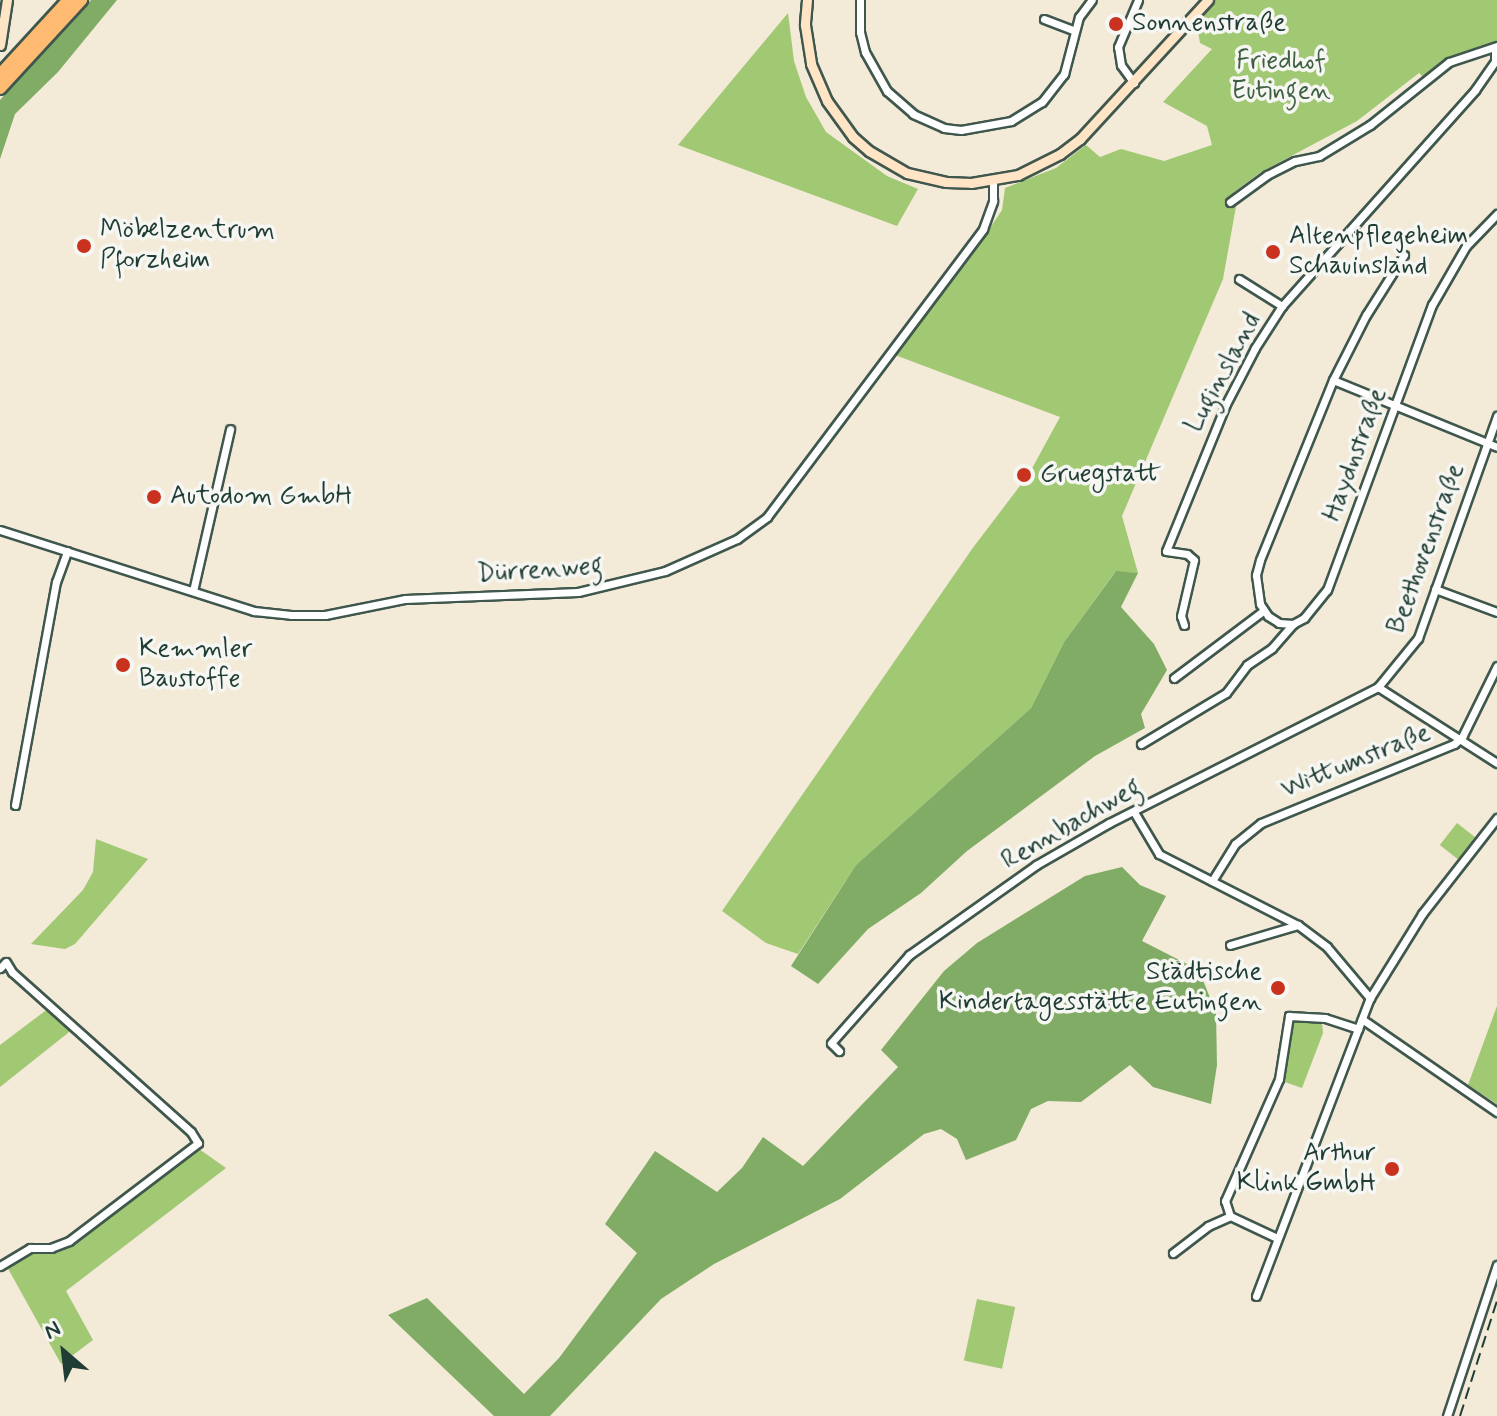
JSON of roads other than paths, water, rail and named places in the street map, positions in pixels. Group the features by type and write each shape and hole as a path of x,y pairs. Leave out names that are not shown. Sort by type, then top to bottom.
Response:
{"highway":[{"path":"0,75 69,0"},
{"path":"0,88 81,0"}],"street":[{"path":"0,45 7,0"},
{"path":"807,0 805,25 811,64 827,101 853,137 869,151 907,173 946,182 993,181 1018,175 1060,154 1107,113 1208,0"},
{"path":"860,0 860,32 878,80 913,114 944,128 994,126 1027,113 1048,95 1064,74 1079,17 1092,0"},
{"path":"1134,83 1121,65 1118,47 1138,0"},
{"path":"1044,19 1075,31"},
{"path":"1230,202 1267,175 1295,161 1319,156 1370,125 1449,62 1496,46"},
{"name":"Luginsland","path":"1184,625 1181,616 1194,560 1187,554 1166,551 1226,404 1282,306 1475,90 1495,61 1496,46"},
{"name":"Dürrenweg","path":"0,530 254,611 291,615 344,613 405,599 578,592 665,571 737,539 767,517 983,229 993,201 993,181"},
{"name":"Haydnstraße","path":"1141,744 1226,693 1247,665 1272,648 1293,624 1304,618 1327,590 1432,305 1466,246 1497,214"},
{"path":"1293,624 1279,623 1263,611 1256,575 1262,554 1333,380 1366,315 1404,255"},
{"path":"1239,279 1282,306"},
{"path":"1333,380 1497,447"},
{"name":"Beethovenstraße","path":"1378,687 1418,638 1497,416"},
{"path":"193,591 230,429"},
{"path":"15,805 56,582 67,551"},
{"path":"1435,589 1497,612"},
{"path":"1174,678 1263,611"},
{"name":"Wittumstraße","path":"1212,881 1235,844 1261,823 1454,744 1462,737 1497,666"},
{"path":"1378,687 1462,737 1497,763"},
{"name":"Rennbachweg","path":"839,1051 831,1043 909,955 1036,865 1378,687"},
{"path":"1134,812 1159,854 1298,925 1327,947 1370,998"},
{"path":"1256,1296 1370,998 1422,914 1497,818"},
{"path":"1230,945 1298,925"},
{"path":"0,1266 30,1248 51,1248 69,1241 198,1143 191,1132 3,965"},
{"path":"1277,1238 1230,1216 1225,1201 1279,1079 1289,1016 1325,1018 1358,1029"},
{"path":"1362,1019 1497,1112"},
{"path":"1173,1253 1208,1226 1230,1216"},
{"path":"1447,1416 1497,1265"}],"railway":[{"path":"1460,1416 1497,1301"}],"place":[{"name":"Sonnenstraße","path":"1116,24"},
{"name":"Möbelzentrum Pforzheim","path":"84,246"},
{"name":"Altenpflegeheim Schauinsland","path":"1273,252"},
{"name":"Gruegstatt","path":"1024,475"},
{"name":"Autodom GmbH","path":"154,497"},
{"name":"Kemmler Baustoffe","path":"123,665"},
{"name":"Städtische Kindertagesstätte Eutingen","path":"1278,988"},
{"name":"Arthur Klink GmbH","path":"1392,1169"}],"park label":[{"name":"Friedhof Eutingen","path":"1281,77"}]}
